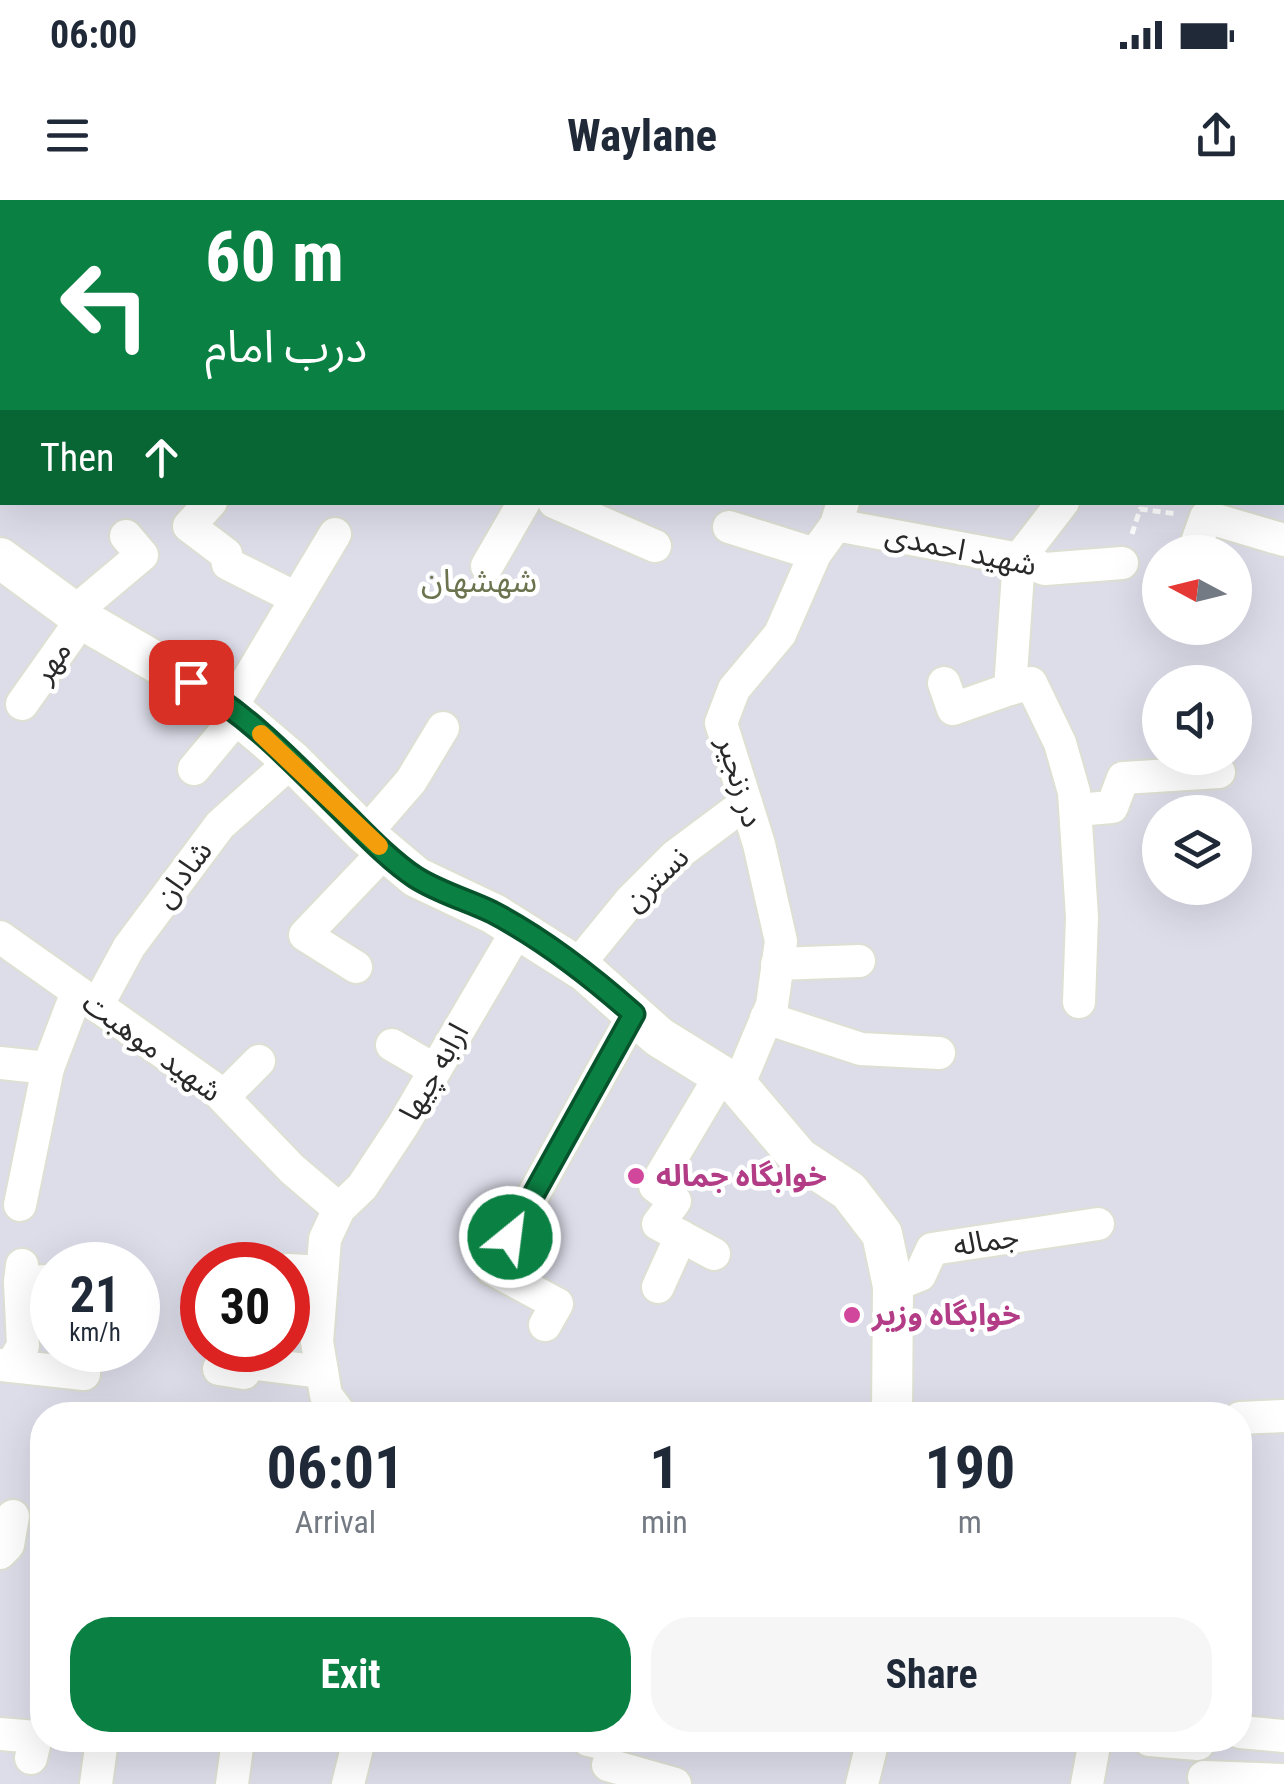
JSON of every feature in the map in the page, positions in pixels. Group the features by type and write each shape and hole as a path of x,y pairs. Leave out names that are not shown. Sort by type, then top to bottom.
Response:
{"street":[{"path":"208,505 189,526 226,554 228,564 294,619"},
{"path":"487,566 522,505"},
{"path":"561,505 655,546"},
{"path":"1010,689 1019,560 1062,505"},
{"name":"شهید احمدی","path":"839,514 1045,569 1122,562"},
{"name":"در زنجیر","path":"681,1236 658,1224 675,1201 655,1186 729,1080 766,1018 772,1004 780,941 759,844 721,722 734,689 780,634 815,554 839,514"},
{"path":"730,527 815,554"},
{"path":"1201,531 1284,540"},
{"path":"194,769 294,619 335,534"},
{"name":"مهر","path":"22,704 78,616 142,555 126,536"},
{"path":"0,558 78,616 218,698 416,877 494,914 577,966 659,1037 729,1080 800,1158 850,1191 882,1234 893,1286 892,1402"},
{"path":"944,683 953,709 1031,683 1060,743 1076,810 1082,917 1079,1002"},
{"path":"356,967 305,935 375,842 443,728"},
{"name":"شادان","path":"20,1205 48,1068 87,999 220,825 292,761"},
{"path":"1076,810 1112,806 1123,778 1170,775"},
{"name":"نسترن","path":"577,966 631,900 675,856 746,802"},
{"name":"ارابه چیها","path":"339,1209 362,1187 404,1125 518,928"},
{"name":"شهید موهبت","path":"0,937 214,1088 292,1168 339,1209"},
{"path":"777,964 859,961"},
{"path":"545,1325 557,1304 492,1268 634,1014"},
{"path":"766,1018 861,1049 939,1053"},
{"path":"392,1044 435,1070"},
{"path":"223,1097 259,1061"},
{"path":"0,1063 48,1068"},
{"path":"332,1402 326,1394 316,1342 324,1239 339,1209"},
{"name":"جماله","path":"893,1286 920,1275 932,1249 1098,1224"},
{"path":"658,1286 681,1236 714,1254"},
{"path":"310,1271 322,1272"},
{"path":"6,1366 23,1346 30,1292"},
{"path":"6,1366 84,1374"},
{"path":"310,1371 322,1372"},
{"path":"1252,1417 1284,1416"},
{"path":"0,1553 8,1545 13,1516"},
{"path":"1252,1733 1284,1736"},
{"path":"0,1734 30,1736"},
{"path":"31,1758 32,1752"},
{"path":"96,1784 100,1752"},
{"path":"232,1784 236,1752"},
{"path":"348,1784 356,1752"},
{"path":"862,1784 871,1752"},
{"path":"1086,1784 1092,1752"},
{"path":"603,1755 676,1784"},
{"path":"1204,1777 1284,1780"}],"path":[{"path":"1122,562 1140,509 1201,531"}],"slow traffic":[{"path":"261,734 379,846"}],"place":[{"name":"خوابگاه جماله","path":"636,1176"},
{"name":"خوابگاه وزیر","path":"852,1315"}],"district":[{"name":"شهشهان","path":"479,581"}],"route":[{"path":"191,682 218,698 260,733 416,877 494,914 586,972 634,1014 510,1237"}]}
